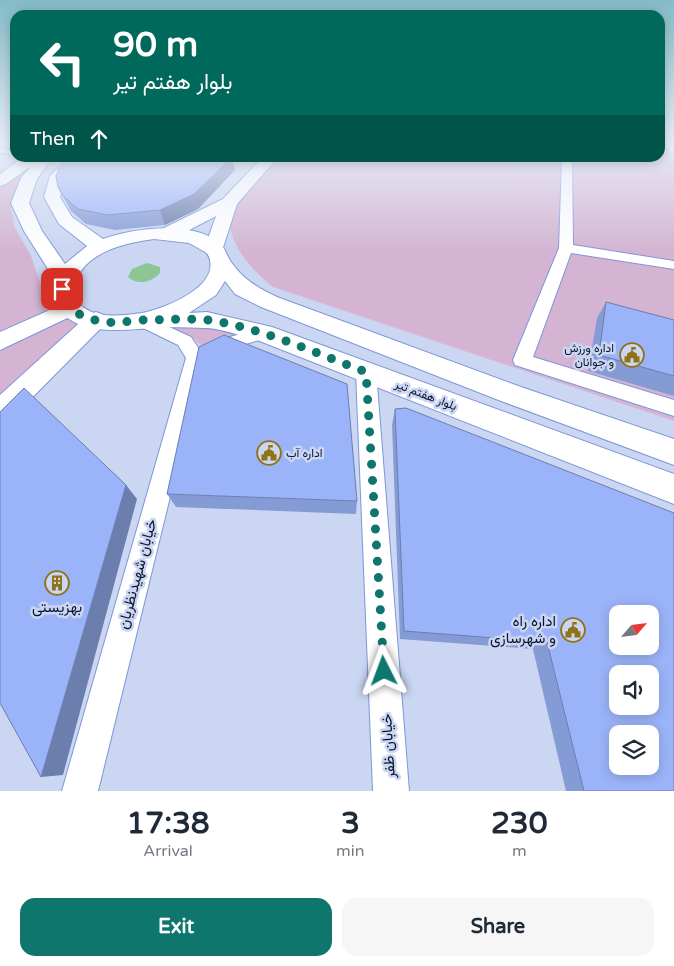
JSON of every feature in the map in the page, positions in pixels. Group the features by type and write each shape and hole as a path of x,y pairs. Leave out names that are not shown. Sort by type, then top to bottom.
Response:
{"main road":[{"path":"30,179 20,203 33,231 64,278"},
{"path":"57,179 52,197 65,220 101,247"},
{"path":"169,233 229,203 251,179"},
{"path":"229,203 217,256 218,276 209,290 192,303 169,314 124,322 96,320 78,314 63,299 64,278 72,267 101,247 134,236 169,233 188,236 203,241 217,256 243,289 269,302 511,394 674,452"},
{"path":"257,331 237,319 233,312 235,308 242,304 269,302"},
{"path":"0,342 70,308"},
{"path":"0,412 96,320"},
{"name":"بلوار هفتم تیر","path":"143,320 207,320 257,331 674,489"}],"street":[{"path":"567,179 566,248 522,360 674,408"},
{"path":"566,248 674,265"},
{"path":"143,320 185,342 195,358 257,331"},
{"name":"خیابان شهیدنظریان","path":"80,791 195,358"},
{"name":"خیابان ظفر","path":"366,372 391,791"}],"shaded area":[{"path":"11,179 23,179 11,207 14,226 31,256 43,292 46,312 0,334 0,187"},
{"path":"257,179 674,179 674,421 273,287 256,271 239,250 233,239 230,227 231,215 236,203"},
{"path":"147,263 160,267 160,273 153,279 140,282 128,277 132,269"},
{"path":"62,310 81,324 0,398 0,343"},
{"path":"203,325 245,332 203,347 194,339 164,326"}],"building":[{"path":"57,179 210,179 194,194 160,210 108,215 78,209 63,196"},
{"path":"606,302 674,320 674,376 599,355"},
{"name":"اداره آب","path":"224,335 347,384 357,501 167,494 199,347"},
{"name":"بهزیستی","path":"24,388 126,485 41,777 0,703 0,412"},
{"path":"406,408 674,513 674,791 584,791 547,642 404,631 395,409"}],"place":[{"name":"اداره ورزش و جوانان","path":"632,355"},
{"name":"اداره آب","path":"269,453"},
{"name":"بهزیستی","path":"57,583"},
{"name":"اداره راه و شهرسازی","path":"573,630"}],"route":[{"path":"62,289 63,299 70,308 78,314 96,320 124,322 143,320 207,320 263,333 366,372 384,671"}]}
